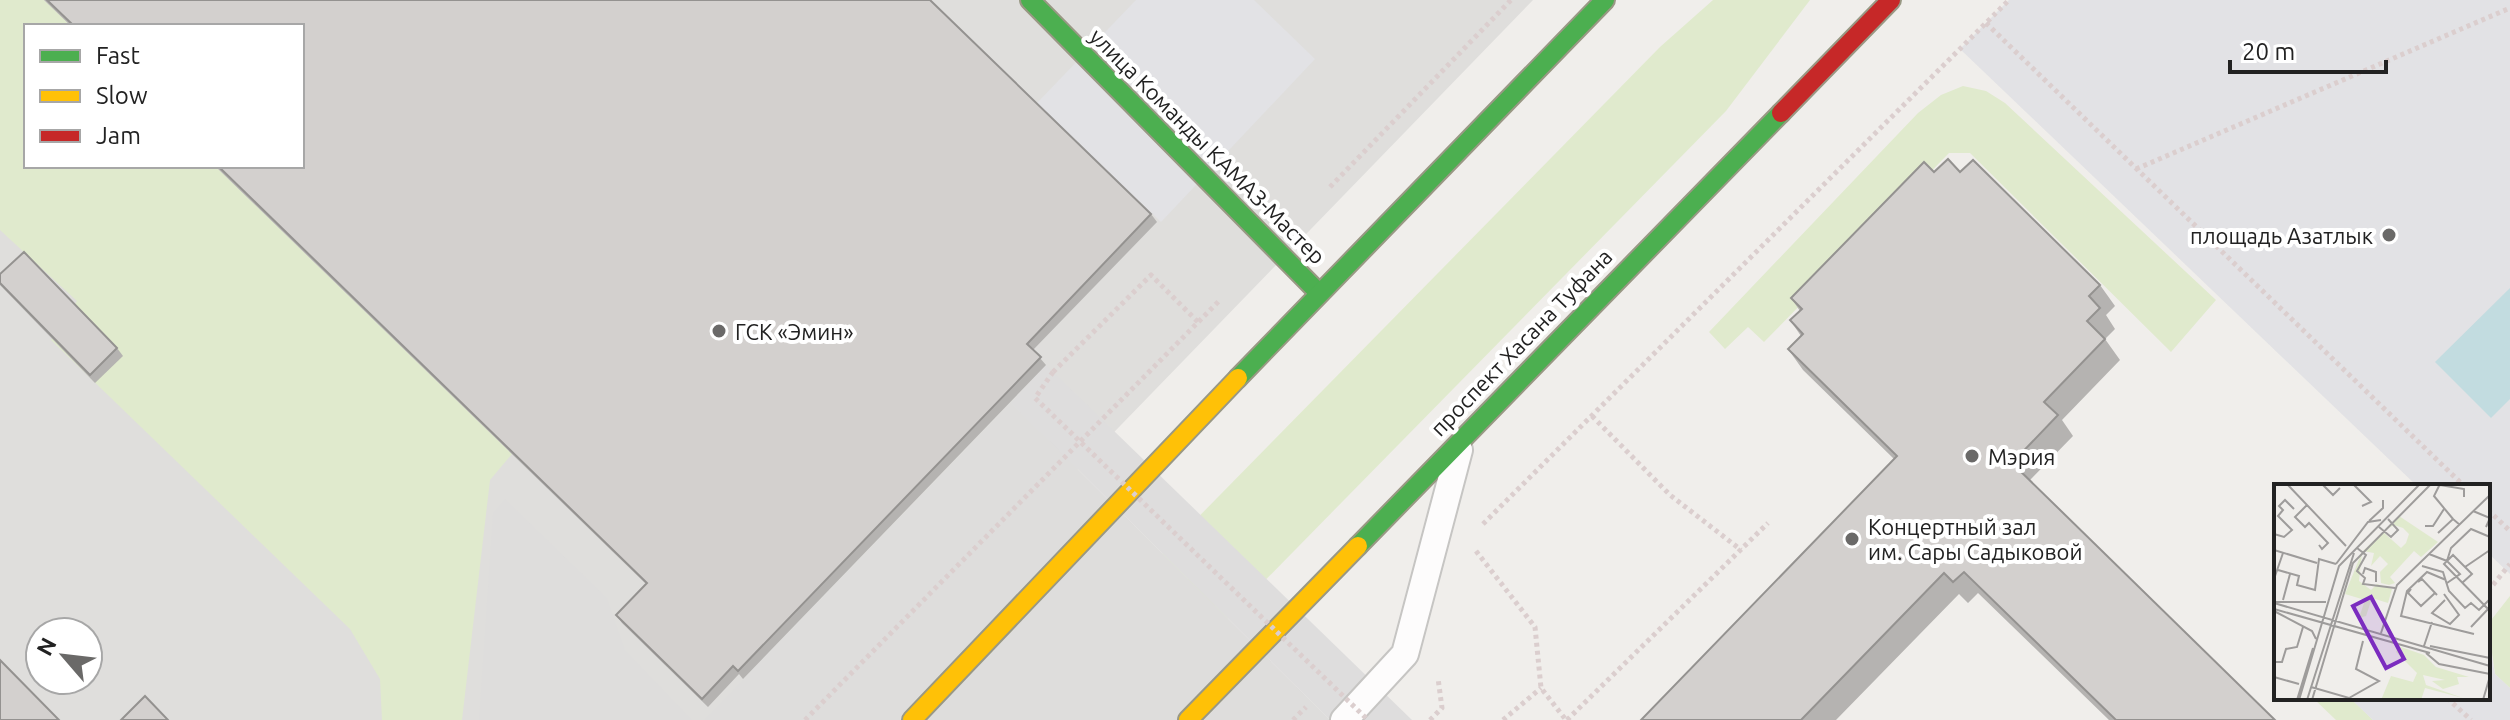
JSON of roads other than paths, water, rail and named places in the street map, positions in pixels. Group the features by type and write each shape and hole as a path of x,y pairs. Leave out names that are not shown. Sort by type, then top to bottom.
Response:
{"main road":[{"name":"улица Команды КАМАЗ-Мастер","path":"1030,0 1319,293"},
{"path":"912,720 1319,293 1605,0"},
{"name":"проспект Хасана Туфана","path":"1188,720 1891,0"}],"lane":[{"path":"1344,720 1405,654 1462,437"}],"water":[{"path":"2510,288 2510,399 2491,418 2435,362"}],"place":[{"name":"площадь Азатлык","path":"2389,235"},
{"name":"ГСК «Эмин»","path":"719,331"},
{"name":"Мэрия","path":"1972,456"},
{"name":"Концертный зал им. Сары Садыковой","path":"1852,539"}]}
